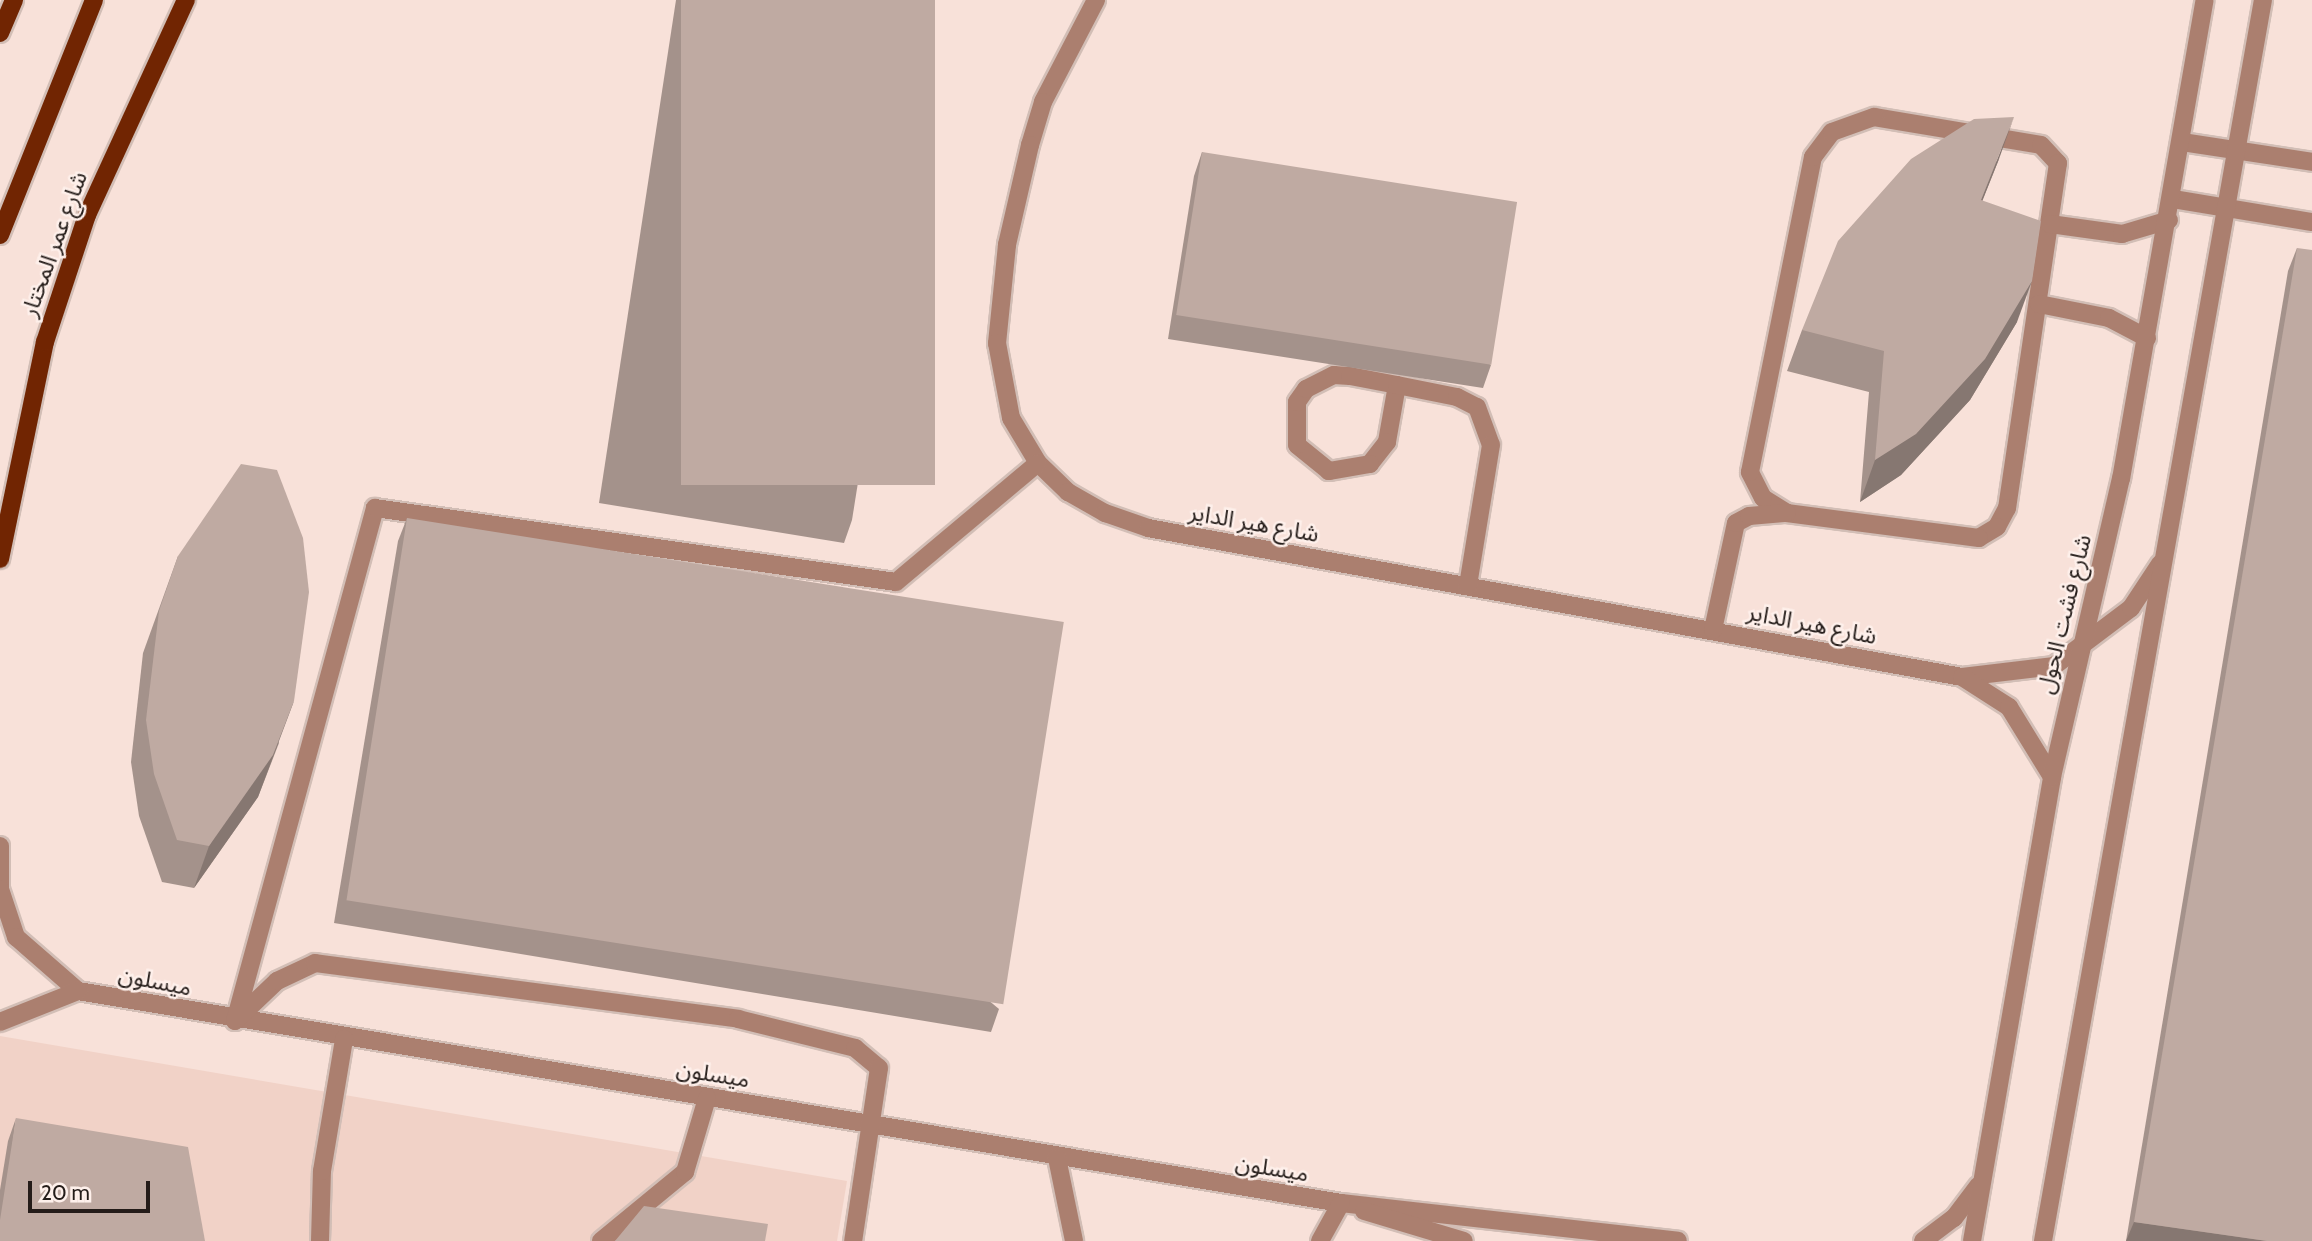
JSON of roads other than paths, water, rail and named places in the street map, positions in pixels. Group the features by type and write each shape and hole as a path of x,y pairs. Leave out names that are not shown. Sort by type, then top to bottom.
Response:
{"main road":[{"path":"0,33 14,0"},
{"path":"0,235 94,0"},
{"name":"شارع عمر المختار","path":"0,559 49,329 92,202 186,0"}],"street":[{"name":"شارع هير الداير","path":"1096,0 1043,103 1001,293 998,374 1011,418 1038,463 1068,492 1148,528 1962,677 2032,673 2077,650 2131,608 2160,564"},
{"name":"شارع فشت الحول","path":"1972,1241 2052,777 2077,650 2105,554 2169,220 2205,0"},
{"path":"2043,1241 2160,564 2230,208 2263,0"},
{"path":"1713,630 1736,523 1749,516 1787,513 1968,538 1997,527 2007,508 2058,163 2041,145 1874,117 1845,124 1820,143 1808,172 1749,459 1755,486 1787,513"},
{"path":"2182,142 2312,162"},
{"path":"2172,199 2312,222"},
{"path":"2050,224 2122,234 2169,220"},
{"path":"2039,304 2109,318 2147,338"},
{"path":"1397,385 1387,442 1370,464 1329,471 1297,445 1297,401 1319,380 1350,376 1397,385 1468,401 1491,429 1468,586"},
{"path":"235,1021 375,508 896,582 1038,463"},
{"name":"شارع هير الداير","path":"1962,677 2009,707 2052,777"},
{"path":"0,846 0,889 16,937 78,991 0,1022"},
{"path":"235,1021 277,981 315,963 738,1019 855,1048 879,1068 853,1241"},
{"name":"ميسلون","path":"78,991 235,1021 1341,1203 1678,1241"},
{"path":"320,1241 322,1171 344,1039"},
{"path":"601,1241 685,1172 707,1098"},
{"path":"1057,1158 1074,1241"},
{"path":"1923,1241 1954,1218 1981,1182"},
{"path":"1320,1241 1341,1203"},
{"name":"ميسلون","path":"1341,1203 1420,1236 1464,1241"},
{"path":"2048,1209 2057,1241"}]}
